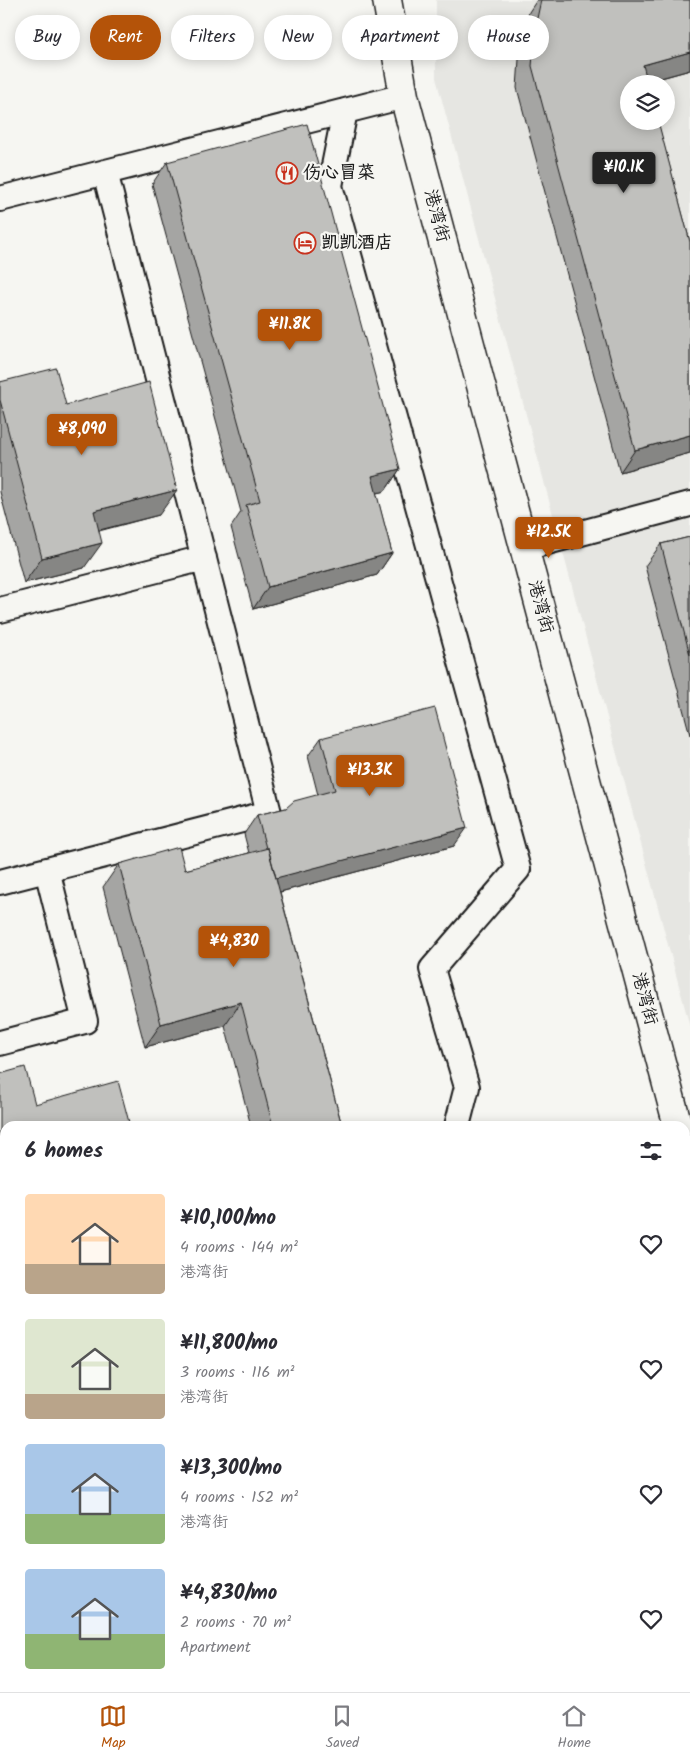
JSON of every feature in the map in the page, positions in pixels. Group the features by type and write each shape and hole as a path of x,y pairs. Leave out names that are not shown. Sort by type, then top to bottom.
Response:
{"street":[{"name":"港湾街","path":"387,0 404,96 677,1121"}],"lane":[{"path":"0,199 404,96"},
{"path":"345,111 330,186 518,869 432,969 467,1087 459,1121"},
{"path":"0,882 269,813 105,172"},
{"path":"525,548 690,504"},
{"path":"0,610 204,558"},
{"path":"0,1043 85,1021 47,870"}],"shaded area":[{"path":"436,0 690,0 690,1027 436,78 436,60 458,60 458,15 436,15"}],"building":[{"path":"541,0 690,0 690,52 643,65 646,75 620,75 620,130 660,130 690,242 690,435 635,450 532,66 533,60 549,60 549,15 538,15"},
{"path":"307,124 400,469 372,476 392,553 268,587 246,505 260,501 167,162"},
{"path":"56,368 66,405 149,382 177,490 94,511 102,543 42,558 0,400 0,382"},
{"path":"690,537 690,655 661,544"},
{"path":"435,708 467,828 276,878 257,815 286,808 294,801 335,790 321,738"},
{"path":"179,847 185,870 268,848 341,1121 272,1121 241,1002 161,1024 119,864"},
{"path":"25,1067 35,1104 118,1081 129,1121 0,1121 0,1074"}],"place":[{"name":"伤心冒菜","path":"287,173"},
{"name":"凯凯酒店","path":"305,243"}]}
